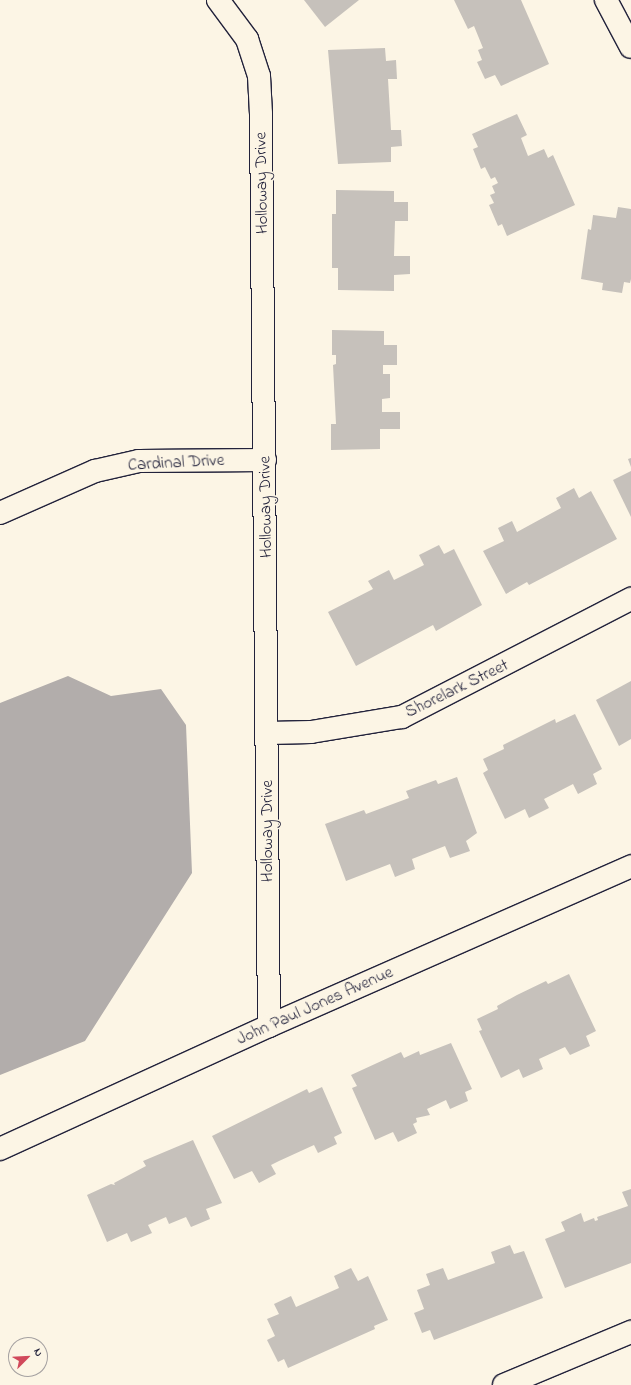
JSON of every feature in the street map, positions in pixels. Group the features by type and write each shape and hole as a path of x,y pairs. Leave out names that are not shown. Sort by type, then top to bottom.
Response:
{"street":[{"name":"Holloway Drive","path":"218,0 247,39 259,76 261,114 268,733 269,1026"},
{"path":"606,0 631,47"},
{"name":"Cardinal Drive","path":"0,513 95,471 139,461 265,460"},
{"name":"Shorelark Street","path":"268,733 311,732 402,717 631,599"},
{"name":"John Paul Jones Avenue","path":"0,1149 269,1026 631,866"},
{"path":"504,1385 631,1332"}],"shaded area":[{"path":"68,676 111,696 161,689 186,725 192,873 85,1041 0,1075 0,703"}],"building":[{"path":"304,0 359,0 325,27"},
{"path":"454,0 521,0 549,64 501,86 495,75 485,79 477,62 482,60 478,50 483,48 474,26 468,29"},
{"path":"385,48 386,61 396,60 397,79 388,79 391,130 401,130 402,146 391,147 391,162 338,164 328,50"},
{"path":"517,114 527,135 521,138 528,156 544,149 548,158 553,155 575,205 507,236 502,224 498,226 489,205 494,203 490,195 495,193 492,186 498,183 495,177 491,179 485,167 481,169 473,149 478,147 472,134"},
{"path":"336,190 394,191 394,202 408,202 408,221 395,221 394,256 410,256 410,274 394,275 394,291 338,290 338,268 332,268 332,214 336,214"},
{"path":"618,207 631,209 631,279 630,283 624,282 622,293 602,290 603,283 581,279 588,229 591,230 593,215 616,218"},
{"path":"332,330 384,331 384,345 397,345 397,365 383,365 383,374 390,374 390,398 382,399 382,412 400,412 400,429 380,429 380,449 331,450 331,424 336,424 333,365 336,364 336,355 332,355"},
{"path":"631,458 631,467 628,459"},
{"path":"631,471 631,517 613,480"},
{"path":"574,488 579,498 591,491 617,539 529,585 527,582 506,594 483,551 504,541 498,528 512,521 517,532 561,508 556,498"},
{"path":"439,545 444,554 454,549 482,605 436,631 433,625 356,666 328,612 373,589 368,581 389,570 394,580 424,565 419,555"},
{"path":"631,681 631,739 619,746 596,700"},
{"path":"575,714 602,769 593,774 597,784 578,794 573,784 544,799 549,808 529,818 525,809 505,819 483,773 488,770 483,759 504,749 503,745 555,719 556,723"},
{"path":"457,777 477,833 466,841 470,851 450,858 445,846 412,859 415,869 395,877 390,864 346,881 325,824 364,810 366,814 409,798 406,791 436,780 438,784"},
{"path":"569,974 596,1031 586,1036 590,1046 570,1055 565,1047 539,1059 543,1069 523,1078 519,1069 501,1078 479,1031 482,1030 477,1019 498,1009 497,1006 517,995 546,981 548,984"},
{"path":"451,1043 472,1089 465,1092 468,1101 450,1109 446,1100 427,1109 430,1115 416,1118 417,1122 413,1124 417,1133 398,1142 393,1132 375,1140 352,1088 357,1086 351,1075 401,1052 404,1058 419,1051 420,1055"},
{"path":"322,1087 342,1133 334,1137 337,1144 318,1153 314,1145 271,1165 276,1174 259,1183 252,1171 234,1179 212,1136 307,1089 309,1093"},
{"path":"193,1140 222,1203 206,1209 210,1219 191,1227 186,1217 169,1224 166,1217 148,1225 152,1233 131,1242 127,1233 107,1242 87,1195 111,1184 115,1185 114,1183 146,1166 143,1161"},
{"path":"631,1189 631,1263 565,1288 545,1239 565,1231 561,1222 581,1213 584,1222 594,1218 595,1221 598,1220 597,1217 628,1206 622,1192"},
{"path":"510,1245 514,1254 524,1251 543,1298 434,1340 430,1330 422,1333 414,1313 424,1309 417,1290 430,1285 426,1274 443,1268 448,1280 495,1263 491,1252"},
{"path":"351,1268 358,1281 368,1276 388,1320 374,1326 375,1329 288,1368 284,1359 278,1362 267,1340 275,1336 267,1319 279,1314 274,1304 291,1296 296,1307 339,1288 334,1276"}]}
